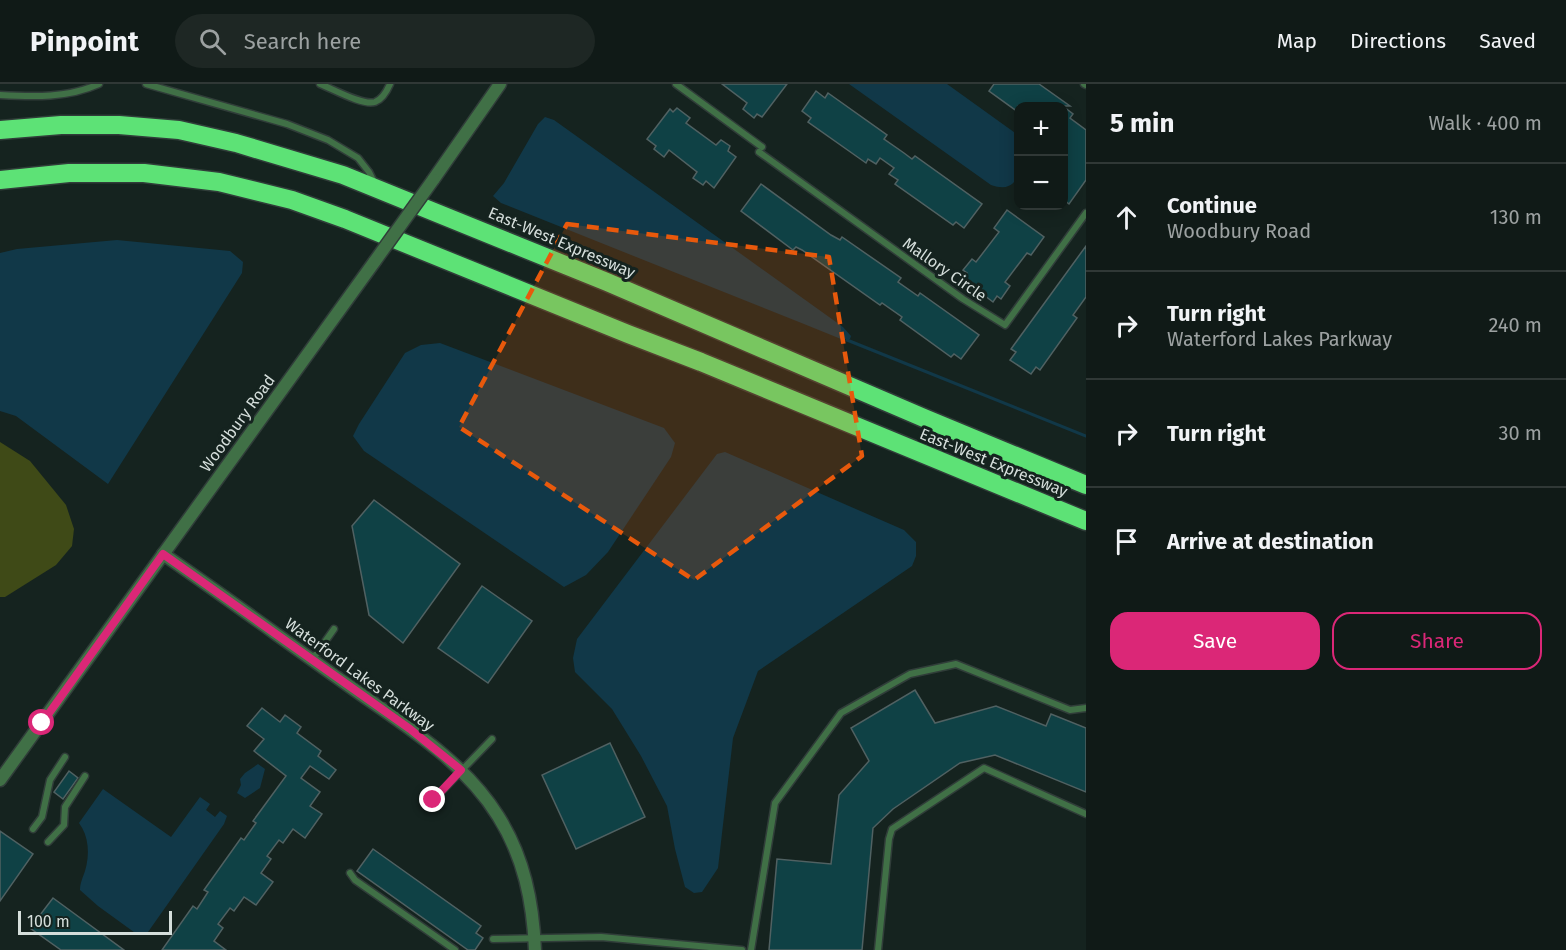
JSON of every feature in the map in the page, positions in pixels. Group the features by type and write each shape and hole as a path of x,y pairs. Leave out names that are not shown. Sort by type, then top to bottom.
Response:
{"highway":[{"name":"East-West Expressway","path":"0,130 61,125 108,125 179,130 292,158 377,188 607,282 1086,485"},
{"name":"East-West Expressway","path":"0,180 69,173 144,173 219,182 292,200 354,222 701,362 1086,521"}],"street":[{"name":"Woodbury Road","path":"0,780 500,84"},
{"name":"Waterford Lakes Parkway","path":"163,554 410,729 461,770 492,806 516,849 527,884 535,944"}],"lane":[{"path":"0,95 54,96 78,92 99,84"},
{"path":"146,84 287,124 328,140 358,158 369,172 377,188"},
{"path":"320,84 371,102 382,97 390,84"},
{"name":"Mallory Circle","path":"675,84 955,293 1005,325 1086,213"},
{"path":"312,660 334,629"},
{"path":"751,950 775,803 841,713 910,674 956,664 1070,710 1086,708"},
{"path":"433,800 492,739"},
{"path":"33,829 42,817 50,780 65,757"},
{"path":"878,950 889,839 892,829 984,768 1086,814"},
{"path":"48,842 64,825 65,807 86,776"},
{"path":"350,873 355,880 454,950"},
{"path":"493,939 535,944 601,937 742,950"}],"highlighted area":[{"path":"567,224 829,257 862,456 694,580 459,427"}],"green space":[{"path":"0,442 30,461 66,505 74,529 72,546 56,565 5,597 0,597"}],"water":[{"path":"849,84 947,84 1014,132 1014,181 1002,187 991,185"},
{"path":"545,117 554,120 843,327 851,336 850,339 841,339 501,203 493,196 504,183 538,124"},
{"path":"117,240 230,251 243,262 242,273 108,484 16,416 0,411 0,253 17,249"},
{"path":"440,343 664,428 675,443 671,457 608,552 586,575 564,587 364,451 353,436 405,353 421,345"},
{"path":"725,452 904,530 916,542 916,556 912,566 758,671 733,738 718,868 702,892 694,893 685,887 667,806 641,756 612,709 575,672 573,658 577,639 717,454"},
{"path":"258,764 265,769 260,788 245,798 237,793 241,785 240,779"},
{"path":"103,789 171,837 200,797 210,804 206,810 215,817 220,811 227,816 224,824 144,935 138,935 80,890 88,852 87,840 79,823"}],"building":[{"path":"722,84 787,84 762,117 757,114 754,118 743,109 747,103"},
{"path":"994,84 1039,84 1064,102 1014,102 1014,109 989,91"},
{"path":"816,91 825,98 828,93 887,135 884,139 912,159 915,156 982,204 964,228 956,222 953,225 895,184 898,180 889,174 894,168 880,158 876,164 868,159 866,163 808,122 811,118 802,111"},
{"path":"677,108 690,118 686,123 716,145 721,140 730,146 728,151 736,157 714,188 706,181 703,185 693,178 697,172 669,150 664,157 647,139 670,109 673,112"},
{"path":"1068,110 1073,114 1070,118 1086,130 1086,180 1069,204"},
{"path":"761,184 831,235 840,240 842,237 901,278 898,282 918,296 920,293 979,335 961,359 954,354 951,357 900,320 902,317 882,303 880,305 802,250 796,247 793,250 741,211"},
{"path":"1007,210 1044,237 1031,255 1027,253 1005,282 1010,286 1001,299 997,296 993,302 963,279 967,273 963,270 972,259 976,262 999,232 994,228"},
{"path":"1086,246 1086,297 1073,315 1077,318 1040,370 1036,367 1031,374 1010,360 1016,352 1011,349"},
{"path":"374,500 460,564 403,643 369,615 352,526"},
{"path":"482,586 532,621 488,683 438,648"},
{"path":"915,690 935,723 996,706 1046,726 1051,714 1086,728 1086,792 995,755 960,763 893,809 873,828 862,950 769,950 777,859 831,864 839,795 869,761 851,728"},
{"path":"262,708 280,722 285,715 301,727 297,733 321,751 318,756 336,770 329,779 310,766 301,778 320,792 310,806 322,814 305,838 293,829 283,843 279,840 267,856 271,859 261,873 273,882 256,905 244,897 234,911 230,908 218,924 223,928 214,941 226,950 162,950 193,906 197,909 208,892 204,890 241,838 244,840 256,823 253,821 286,776 254,751 264,739 247,726"},
{"path":"610,743 645,817 576,849 542,775"},
{"path":"69,771 78,778 63,799 54,792"},
{"path":"0,831 33,854 0,901"},
{"path":"373,849 481,926 476,933 483,938 475,950 468,950 357,871"},
{"path":"53,898 124,950 61,950 30,928"}],"waterway":[{"path":"847,340 1086,436"}],"route":[{"path":"42,723 163,554 410,729 461,770 433,800"}]}
